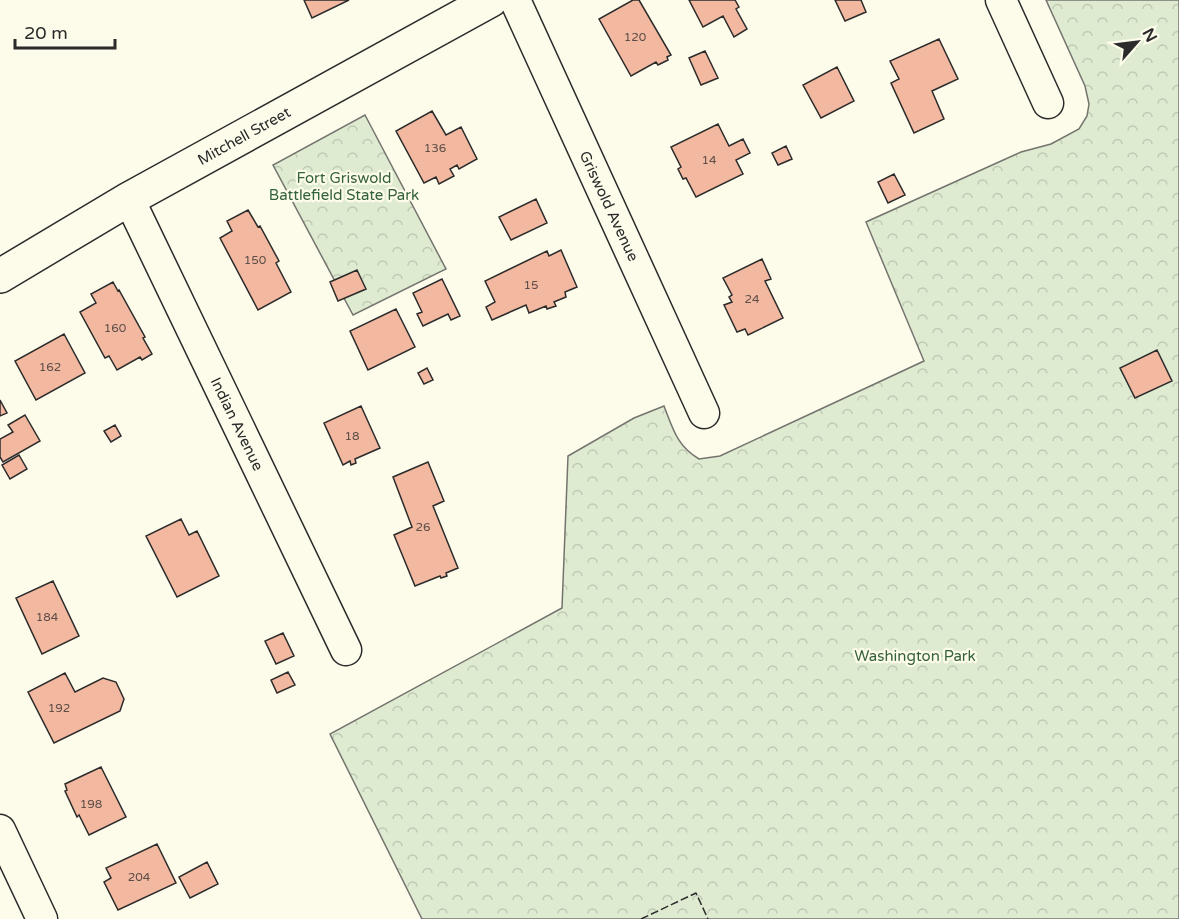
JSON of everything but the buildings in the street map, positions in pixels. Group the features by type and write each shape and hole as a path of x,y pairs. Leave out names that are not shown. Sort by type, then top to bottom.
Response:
{"main road":[{"name":"Mitchell Street","path":"0,276 129,199 491,0"}],"street":[{"name":"Griswold Avenue","path":"515,0 704,413"},
{"path":"1002,0 1048,103"},
{"name":"Indian Avenue","path":"129,199 346,650"},
{"path":"0,830 42,919"}],"green space":[{"name":"Washington Park","path":"1046,0 1179,0 1179,919 422,919 330,734 562,608 568,456 634,418 664,406 681,443 692,454 699,459 720,456 924,361 866,222 1021,152 1051,144 1079,129 1087,116 1089,104 1085,86"},
{"name":"Fort Griswold Battlefield State Park","path":"365,115 446,269 353,315 273,165"}],"fence":[{"path":"641,919 696,893 708,919"}]}
